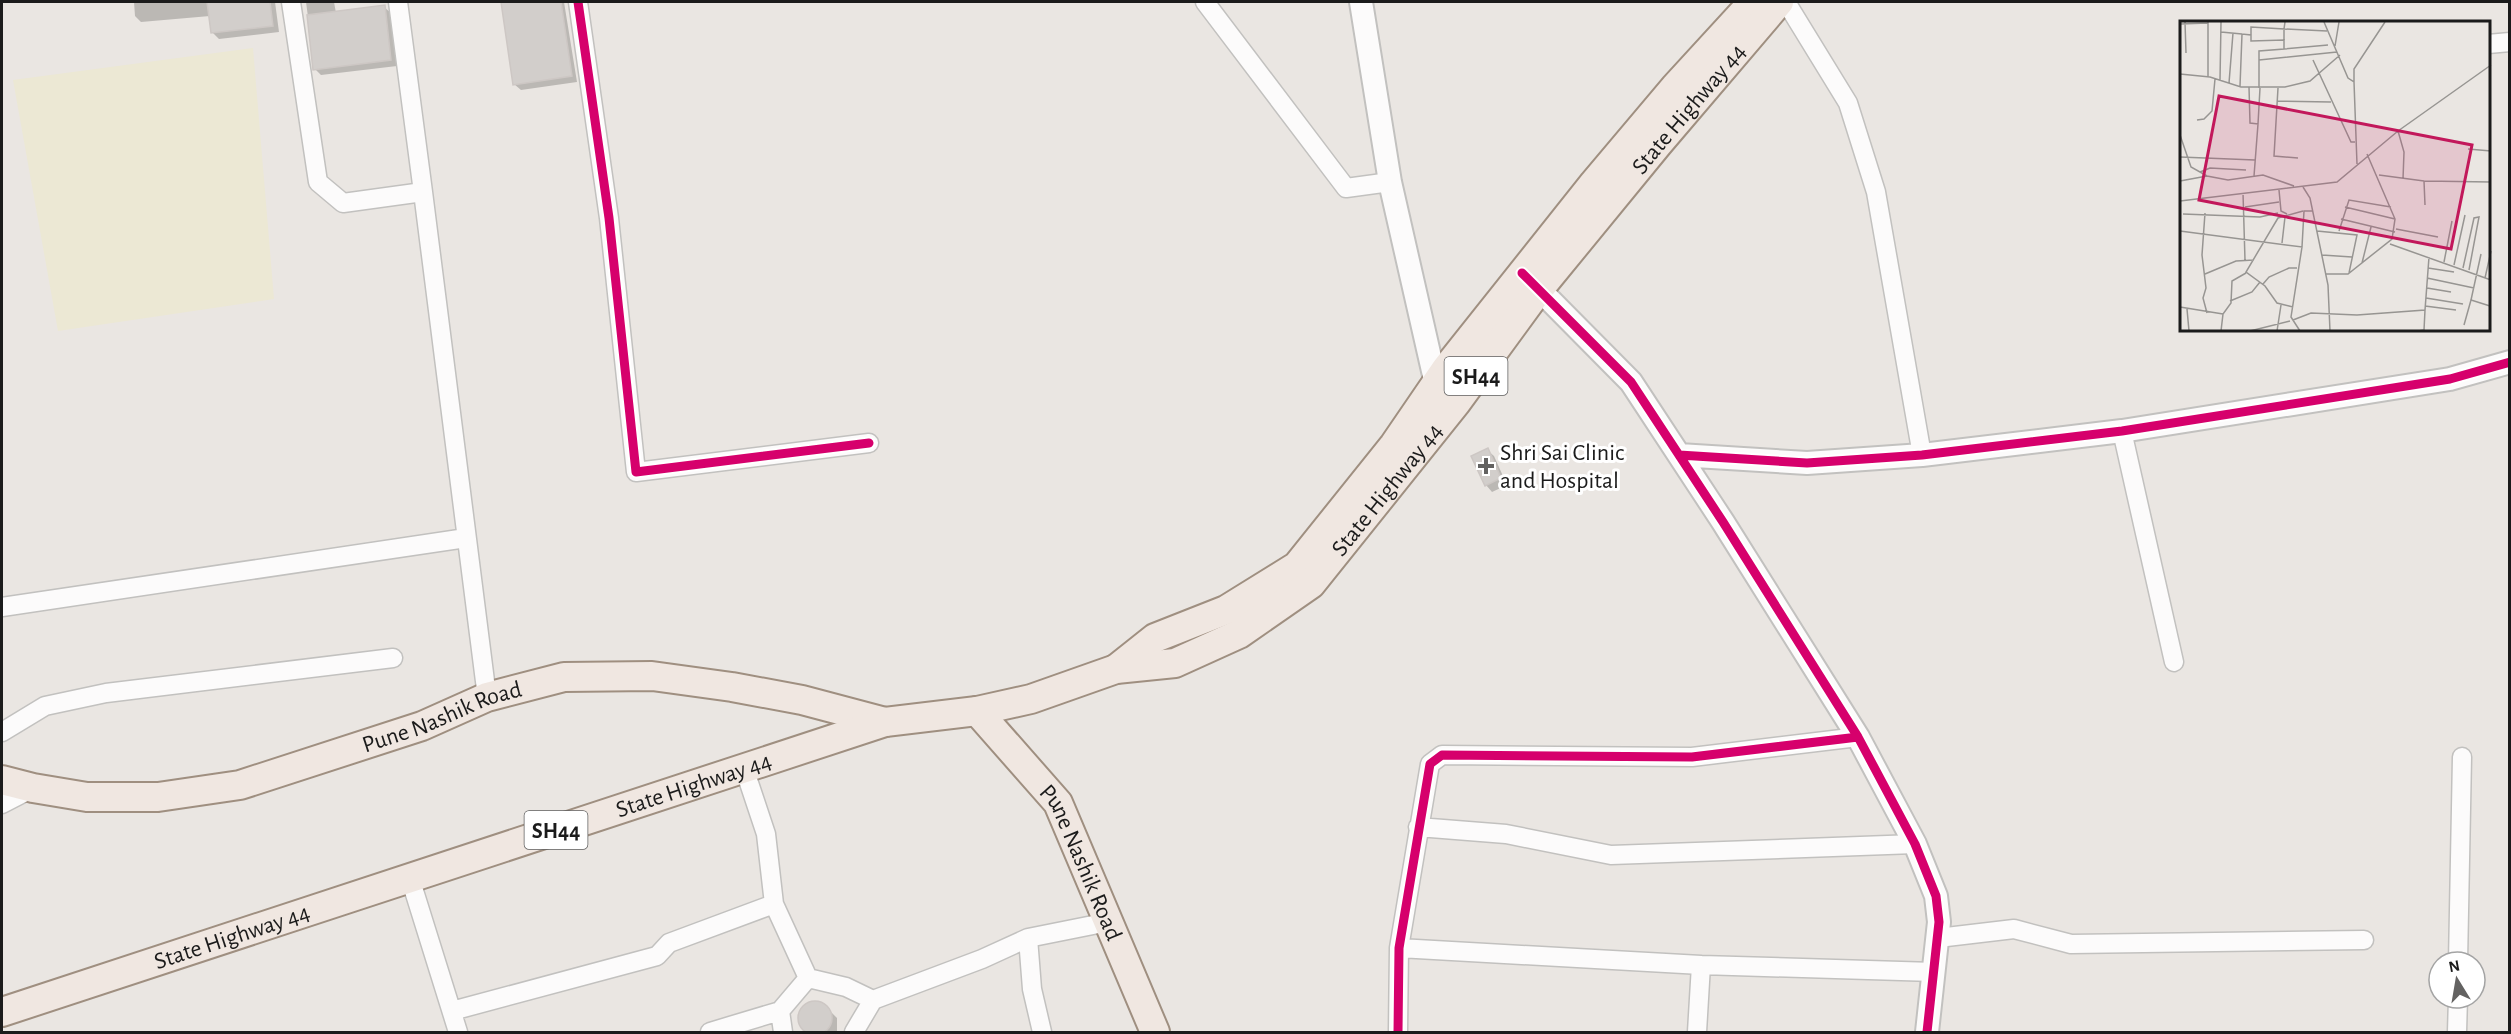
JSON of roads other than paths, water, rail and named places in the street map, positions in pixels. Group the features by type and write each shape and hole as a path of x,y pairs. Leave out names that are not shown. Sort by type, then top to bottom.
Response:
{"main road":[{"name":"State Highway 44","path":"2,1012 885,722 977,711 1030,699 1116,669 1175,663 1239,634 1304,575 1456,403 1531,281 1675,87 1753,2"},
{"name":"State Highway 44","path":"1304,575 1436,384 1658,144 1779,2"},
{"name":"Pune Nashik Road","path":"2,780 87,797 158,797 240,785 422,726 487,697 564,676 652,676 802,700 885,722"},
{"name":"Pune Nashik Road","path":"977,711 1058,802 1155,1032"}],"street":[{"path":"291,2 318,183 343,203 423,192"},
{"path":"398,2 487,697"},
{"path":"578,2 609,218 636,472 869,443"},
{"path":"1205,2 1346,188 1390,182"},
{"path":"1361,2 1390,182 1436,384 1456,403"},
{"path":"1786,2 1848,103 1876,192 1922,455"},
{"path":"2490,44 2510,42"},
{"path":"1531,281 1631,382 1858,737 1915,844 1936,896 1939,922 1927,1032"},
{"path":"1679,455 1807,463 1922,455 2122,431 2450,379 2510,362"},
{"path":"2122,431 2174,662"},
{"path":"2,607 466,538"},
{"path":"2,732 45,706 106,693 393,658"},
{"path":"1398,1032 1400,948 1418,827 1430,764 1442,755 1692,757 1858,737"},
{"path":"2458,950 2462,757"},
{"path":"744,768 766,834 774,904 808,978"},
{"path":"2,804 33,788"},
{"path":"1418,827 1506,834 1611,855 1915,844"},
{"path":"410,878 458,1032"},
{"path":"452,1011 657,956 669,943 774,904"},
{"path":"854,1032 873,1000 982,959 1028,938 1108,922"},
{"path":"1938,938 2014,929 2071,944 2364,940"},
{"path":"1028,938 1032,989 1042,1032"},
{"path":"1400,948 1701,965 1934,972"},
{"path":"1697,1032 1701,965"},
{"path":"808,978 846,987 873,1000"},
{"path":"710,1032 780,1011 808,978"},
{"path":"2457,1032 2458,1010"},
{"path":"780,1011 783,1032"}],"place":[{"name":"Shri Sai Clinic and Hospital","path":"1486,466"}]}
